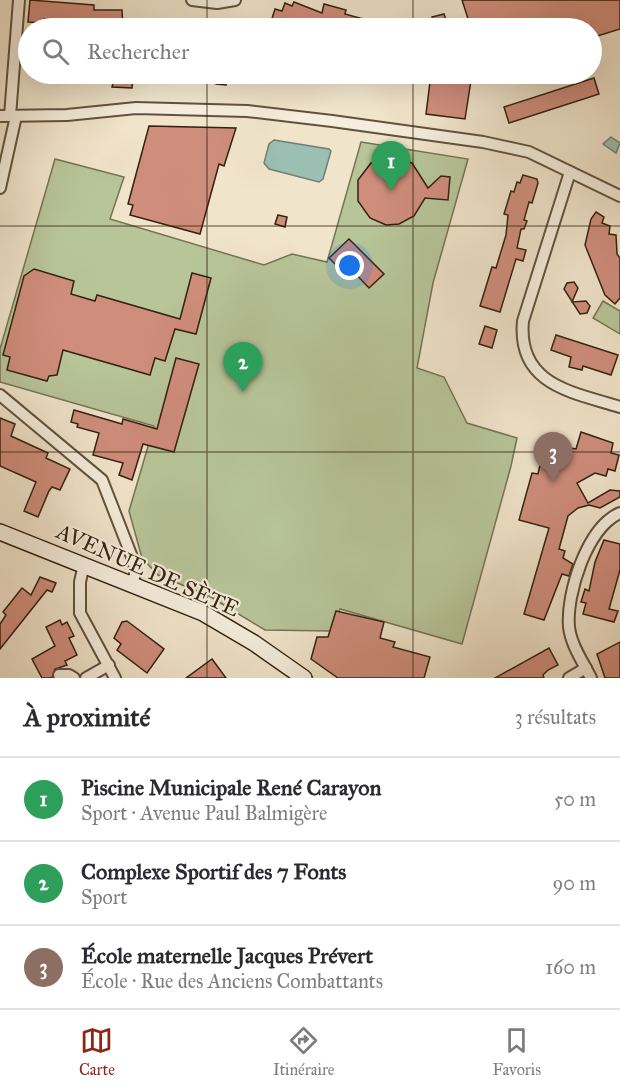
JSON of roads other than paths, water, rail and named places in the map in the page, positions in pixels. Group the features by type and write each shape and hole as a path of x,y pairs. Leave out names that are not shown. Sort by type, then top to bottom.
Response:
{"main road":[{"name":"AVENUE DE SÈTE","path":"0,532 203,613 254,643 304,678"}],"street":[{"path":"0,188 19,0"},
{"path":"192,0 217,3 235,0"},
{"path":"9,116 67,115 136,108 248,111 483,142 529,152 620,196"},
{"path":"570,172 523,321 524,347 528,360 545,380 569,391 620,407"},
{"path":"0,395 102,480 132,557 136,572 132,583"},
{"path":"569,678 589,673 572,639 570,605 589,542 601,527 620,513"},
{"path":"84,564 80,582 80,613 115,678"},
{"path":"86,678 109,665"},
{"path":"59,675 69,675 74,678"}],"water":[{"path":"611,137 620,143 616,153 603,144"},
{"path":"274,140 329,149 331,151 323,179 319,182 269,169 264,163 269,144"}],"place":[{"name":"Piscine Municipale René Carayon","path":"391,191"},
{"name":"Complexe Sportif des 7 Fonts","path":"243,392"},
{"name":"École maternelle Jacques Prévert","path":"553,482"}]}
